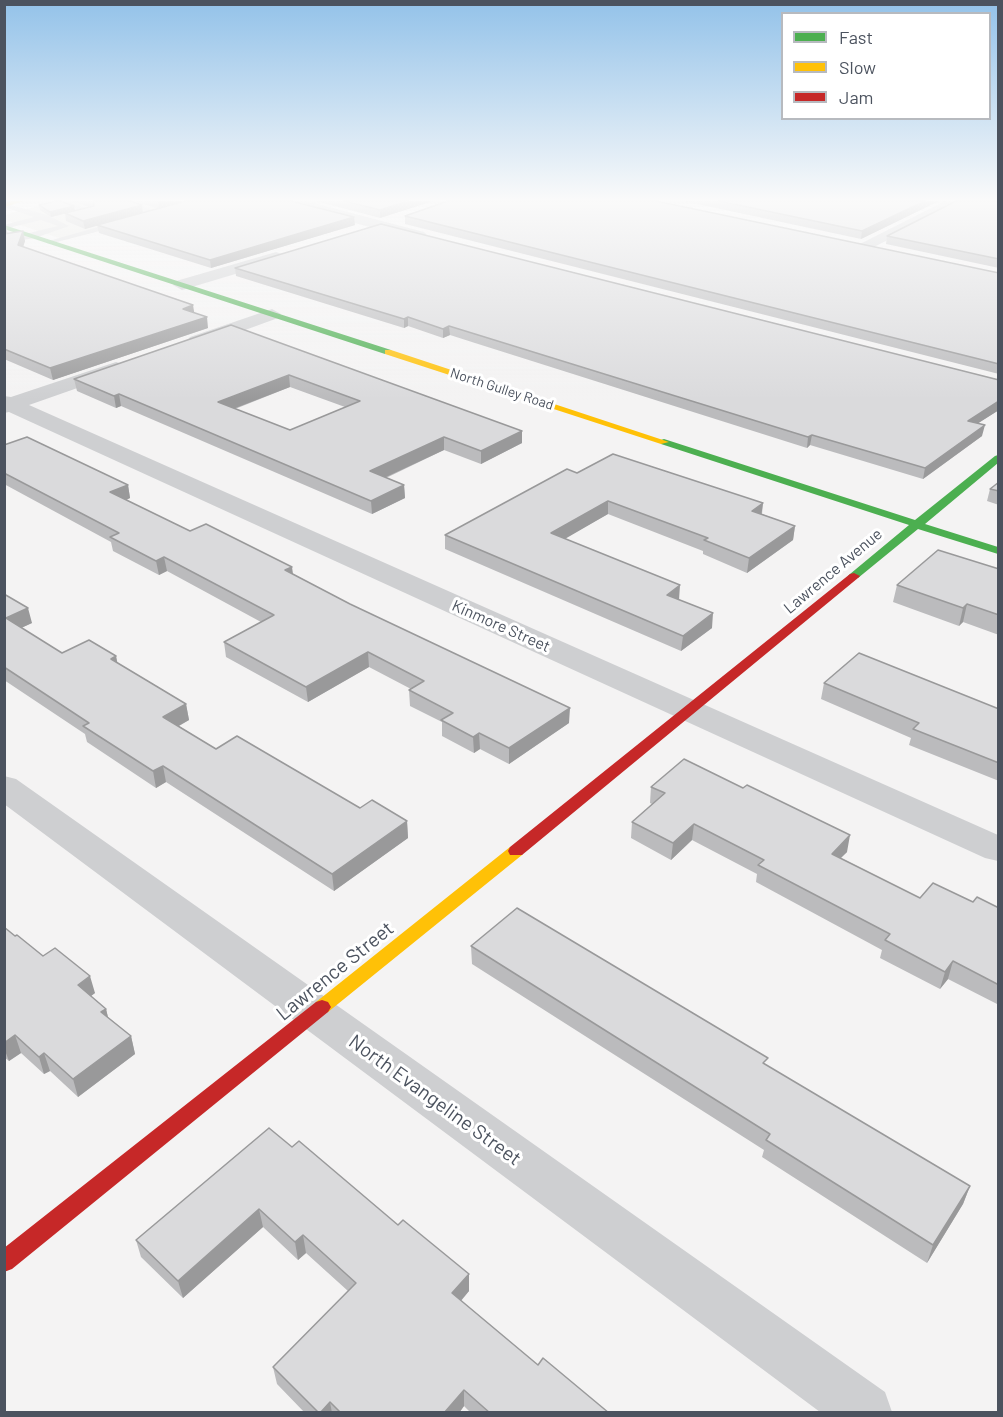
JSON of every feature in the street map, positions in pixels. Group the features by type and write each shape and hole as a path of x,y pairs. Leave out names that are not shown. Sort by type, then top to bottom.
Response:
{"street":[{"name":"North Gulley Road","path":"127,267 999,551"},
{"path":"182,285 241,267"},
{"path":"179,347 273,314"},
{"path":"7,404 136,362"},
{"name":"Kinmore Street","path":"7,404 999,849"},
{"name":"Lawrence Avenue","path":"690,711 999,458"},
{"name":"Lawrence Street","path":"4,1262 690,711"},
{"name":"North Evangeline Street","path":"4,787 865,1413"}],"building":[{"path":"4,267 83,267 193,305 183,309 207,317 50,368 4,349"},
{"path":"552,267 999,380 999,401 968,421 985,425 925,468 812,435 808,437 449,326 443,329 408,317 404,319 235,268"},
{"path":"610,267 971,267 999,273 999,364"},
{"path":"231,325 522,431 481,451 444,437 370,471 404,485 371,501 119,394 114,396 74,379","holes":["289,375 360,401 290,430 218,402"]},
{"path":"27,437 128,485 110,492 190,531 206,524 292,567 285,570 350,604 570,708 509,748 479,733 473,737 441,720 453,713 409,690 424,681 368,652 306,687 224,642 274,615 164,557 156,561 110,537 119,533 4,473 4,445"},
{"path":"613,454 763,503 752,511 795,526 749,558 704,540 708,538 608,501 551,533 680,585 667,595 713,613 683,636 445,535 567,469 577,473"},
{"path":"999,482 999,491 990,489"},
{"path":"938,550 999,569 999,615 967,604 963,608 897,585"},
{"path":"4,594 28,608 6,618 62,653 89,640 116,656 111,659 186,704 163,717 216,749 237,736 360,808 372,800 407,821 332,874 163,766 153,771 83,726 89,723 4,667"},
{"path":"859,653 999,709 999,763 913,729 919,723 824,683"},
{"path":"684,759 743,788 747,785 850,835 832,854 920,898 933,883 973,902 977,897 999,908 999,985 953,961 945,972 885,940 890,934 758,865 764,860 694,824 673,843 632,822 665,793 651,787"},
{"path":"517,908 768,1058 763,1063 970,1186 933,1245 766,1140 770,1134 471,946"},
{"path":"4,927 43,956 55,948 90,976 78,985 106,1009 101,1012 131,1036 73,1079 44,1053 39,1057 15,1035 4,1043"},
{"path":"269,1128 292,1147 299,1141 398,1225 403,1220 469,1274 452,1293 538,1365 543,1358 609,1413 490,1413 464,1390 444,1413 341,1413 330,1402 319,1413 273,1367 356,1283 303,1235 295,1242 259,1209 178,1281 136,1240"}],"traffic: fast":[{"path":"127,267 388,352"},
{"path":"664,442 998,551"},
{"path":"854,576 998,458"}],"traffic: slow":[{"path":"388,352 664,442"},
{"path":"322,1007 516,851"}],"traffic: jam":[{"path":"516,851 854,576"},
{"path":"4,1262 322,1007"}]}
